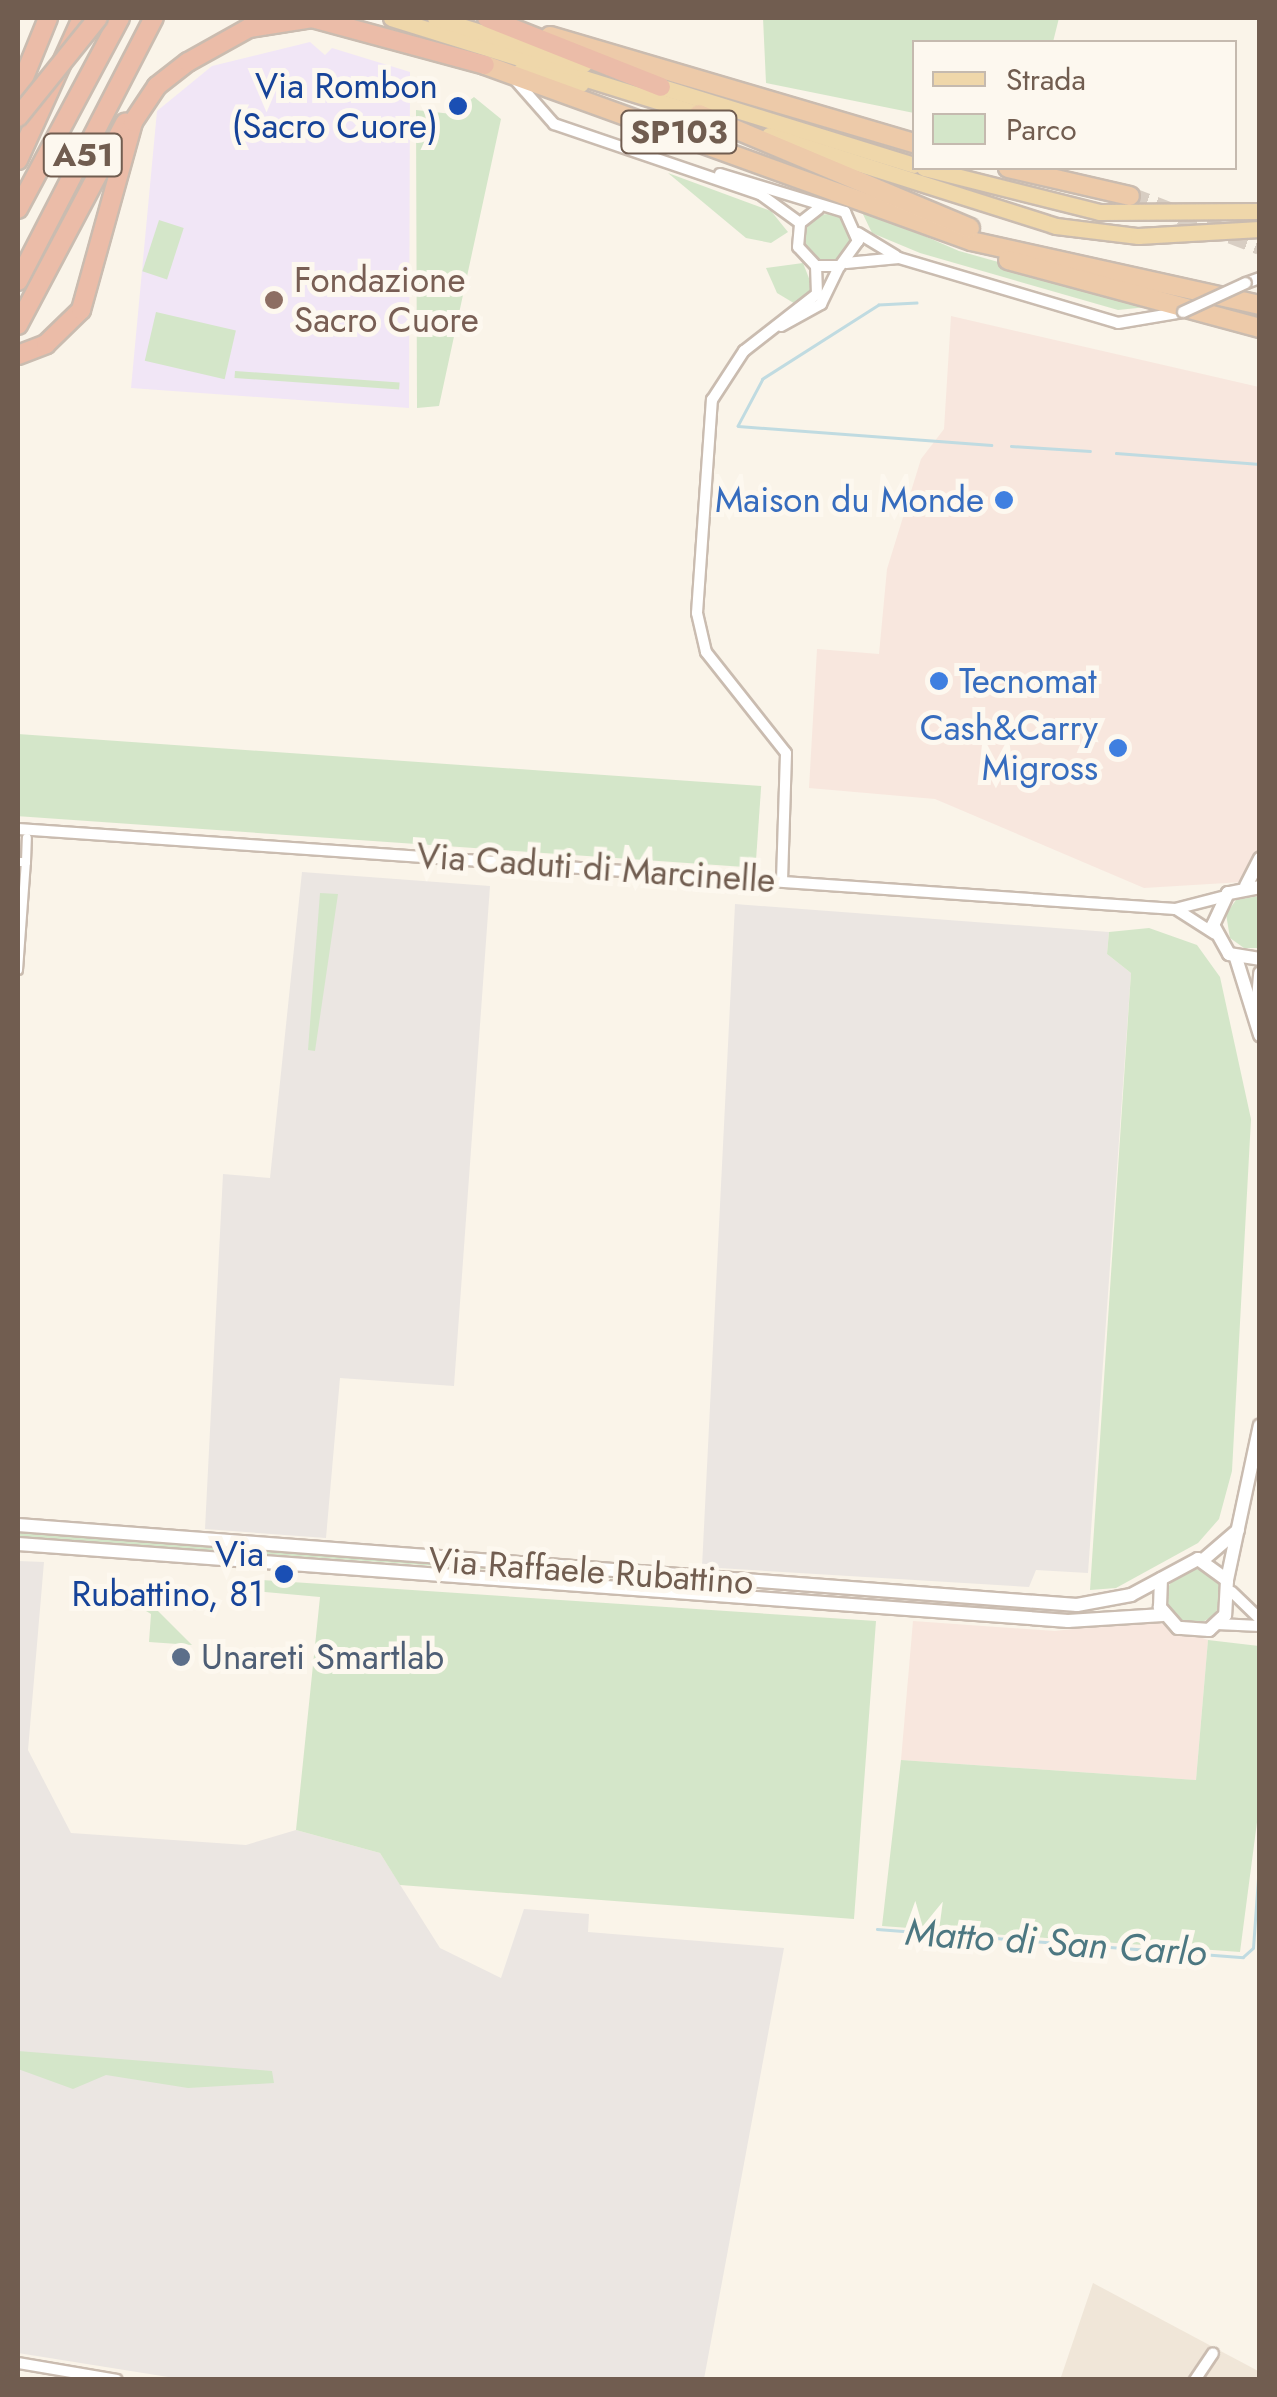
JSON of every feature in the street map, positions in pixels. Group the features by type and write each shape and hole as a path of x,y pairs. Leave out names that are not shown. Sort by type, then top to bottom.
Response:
{"highway":[{"path":"18,92 48,18"},
{"path":"18,160 82,18"},
{"path":"18,117 98,18"},
{"name":"A51","path":"18,210 120,18"},
{"path":"492,19 662,95"},
{"name":"SP103","path":"492,19 912,141"},
{"path":"18,325 104,160 153,80 231,37 281,20 333,20 485,65"},
{"name":"A51","path":"18,281 154,21"},
{"path":"18,355 58,335 88,297 142,104 170,74 231,37"},
{"name":"SP103","path":"485,65 872,204 1042,271 1260,328"},
{"name":"SP103","path":"699,114 953,222 1093,265"},
{"path":"1017,170 1130,196"},
{"name":"SP103","path":"892,212 1000,248 1093,265 1260,305"}],"main road":[{"path":"391,18 912,164"},
{"path":"435,18 662,95 699,114 987,206 1098,233 1260,229"},
{"path":"485,65 662,95"},
{"path":"931,170 995,188 1134,216 1260,210"}],"street":[{"path":"517,82 558,125 700,170 777,202 800,223"},
{"path":"700,170 762,182 819,208 844,212 858,233 899,258 1105,320 1140,324 1183,312 1260,278"},
{"path":"782,881 786,753 706,652 697,613 712,400 734,362 817,294 816,266 798,247 800,223 819,208"},
{"path":"780,326 822,304 858,233"},
{"path":"816,266 899,258"},
{"name":"Via Caduti di Marcinelle","path":"18,829 1174,909 1226,896"},
{"path":"18,970 22,862 27,838"},
{"path":"1260,858 1253,887 1226,896 1215,934 1236,958 1260,1034"},
{"name":"Via Caduti di Marcinelle","path":"1174,909 1215,934"},
{"path":"1236,958 1260,959"},
{"path":"1256,1018 1260,973"},
{"path":"1260,1425 1230,1586 1217,1624 1260,1622"},
{"name":"Via Raffaele Rubattino","path":"18,1525 1040,1604 1114,1600 1161,1580 1180,1562 1203,1560 1242,1524"},
{"name":"Via Raffaele Rubattino","path":"18,1544 1068,1620 1163,1616 1185,1631 1217,1624"},
{"path":"1203,1560 1260,1622"},
{"path":"1161,1580 1163,1616"},
{"path":"1195,2380 1212,2353"},
{"path":"18,2363 118,2380"}],"shaded area":[{"name":"Fondazione Sacro Cuore","path":"310,42 325,55 332,48 410,72 409,408 131,388 157,111 212,66"},
{"path":"951,316 1259,387 1259,881 1144,888 935,799 809,788 817,649 879,654 887,569 921,459 944,429"},
{"path":"302,872 490,886 454,1386 340,1378 326,1538 205,1529 223,1174 270,1178"},
{"path":"735,904 1109,932 1107,954 1131,973 1088,1573 1036,1570 1029,1587 702,1567"},
{"path":"18,1561 44,1562 28,1750 71,1833 246,1845 296,1830 380,1853 440,1948 501,1978 524,1909 589,1914 588,1932 784,1948 704,2379 187,2380 18,2353"},
{"path":"1151,1620 1208,1640 1196,1780 901,1760 913,1621 1055,1631"},
{"path":"1093,2283 1260,2372 1259,2380 1060,2380"}],"green space":[{"path":"763,18 1059,18 1054,40 912,40 912,113 766,83"},
{"path":"474,97 501,119 439,406 417,408 416,110 452,114"},
{"path":"668,173 771,211 788,232 771,243 746,238"},
{"path":"860,208 959,251 1157,306 1118,310 920,253 872,233"},
{"path":"828,214 845,221 852,238 845,255 828,262 811,255 804,238 811,221"},
{"path":"159,220 184,228 167,279 142,271"},
{"path":"803,263 814,291 797,305 777,293 766,268"},
{"path":"156,312 236,330 225,379 145,361"},
{"path":"235,371 400,383 399,389 235,378"},
{"path":"18,734 761,786 755,868 18,816"},
{"path":"320,893 338,894 315,1051 308,1050"},
{"path":"1259,896 1259,948 1244,948 1230,938 1226,914 1236,900"},
{"path":"1149,928 1197,945 1220,977 1251,1119 1232,1471 1219,1519 1198,1543 1116,1588 1090,1590 1131,973 1107,954 1109,932"},
{"path":"18,1532 1072,1610 18,1537"},
{"path":"1194,1569 1213,1577 1221,1596 1213,1615 1194,1623 1175,1615 1167,1596 1175,1577"},
{"path":"246,1579 876,1621 854,1919 400,1885 380,1853 296,1830 320,1597 244,1590"},
{"path":"126,1599 147,1600 192,1645 149,1642 151,1614"},
{"path":"1208,1640 1259,1646 1259,1807 1240,1952 882,1926 901,1760 1196,1780"},
{"path":"18,2051 272,2071 274,2083 188,2088 106,2075 73,2089 18,2069"}],"waterway":[{"path":"917,303 879,305 763,379 738,426 991,445"},
{"path":"1011,446 1090,451"},
{"path":"1116,453 1260,464"},
{"name":"Matto di San Carlo","path":"877,1929 1243,1957 1253,1948 1260,1850"}],"tunnel":[{"path":"1130,196 1260,246"}],"place":[{"name":"Via Rombon (Sacro Cuore)","path":"458,106"},
{"name":"Fondazione Sacro Cuore","path":"274,300"},
{"name":"Maison du Monde","path":"1004,500"},
{"name":"Tecnomat","path":"939,681"},
{"name":"Cash&Carry Migross","path":"1118,748"},
{"name":"Via Rubattino, 81","path":"284,1574"},
{"name":"Unareti Smartlab","path":"181,1657"}]}
